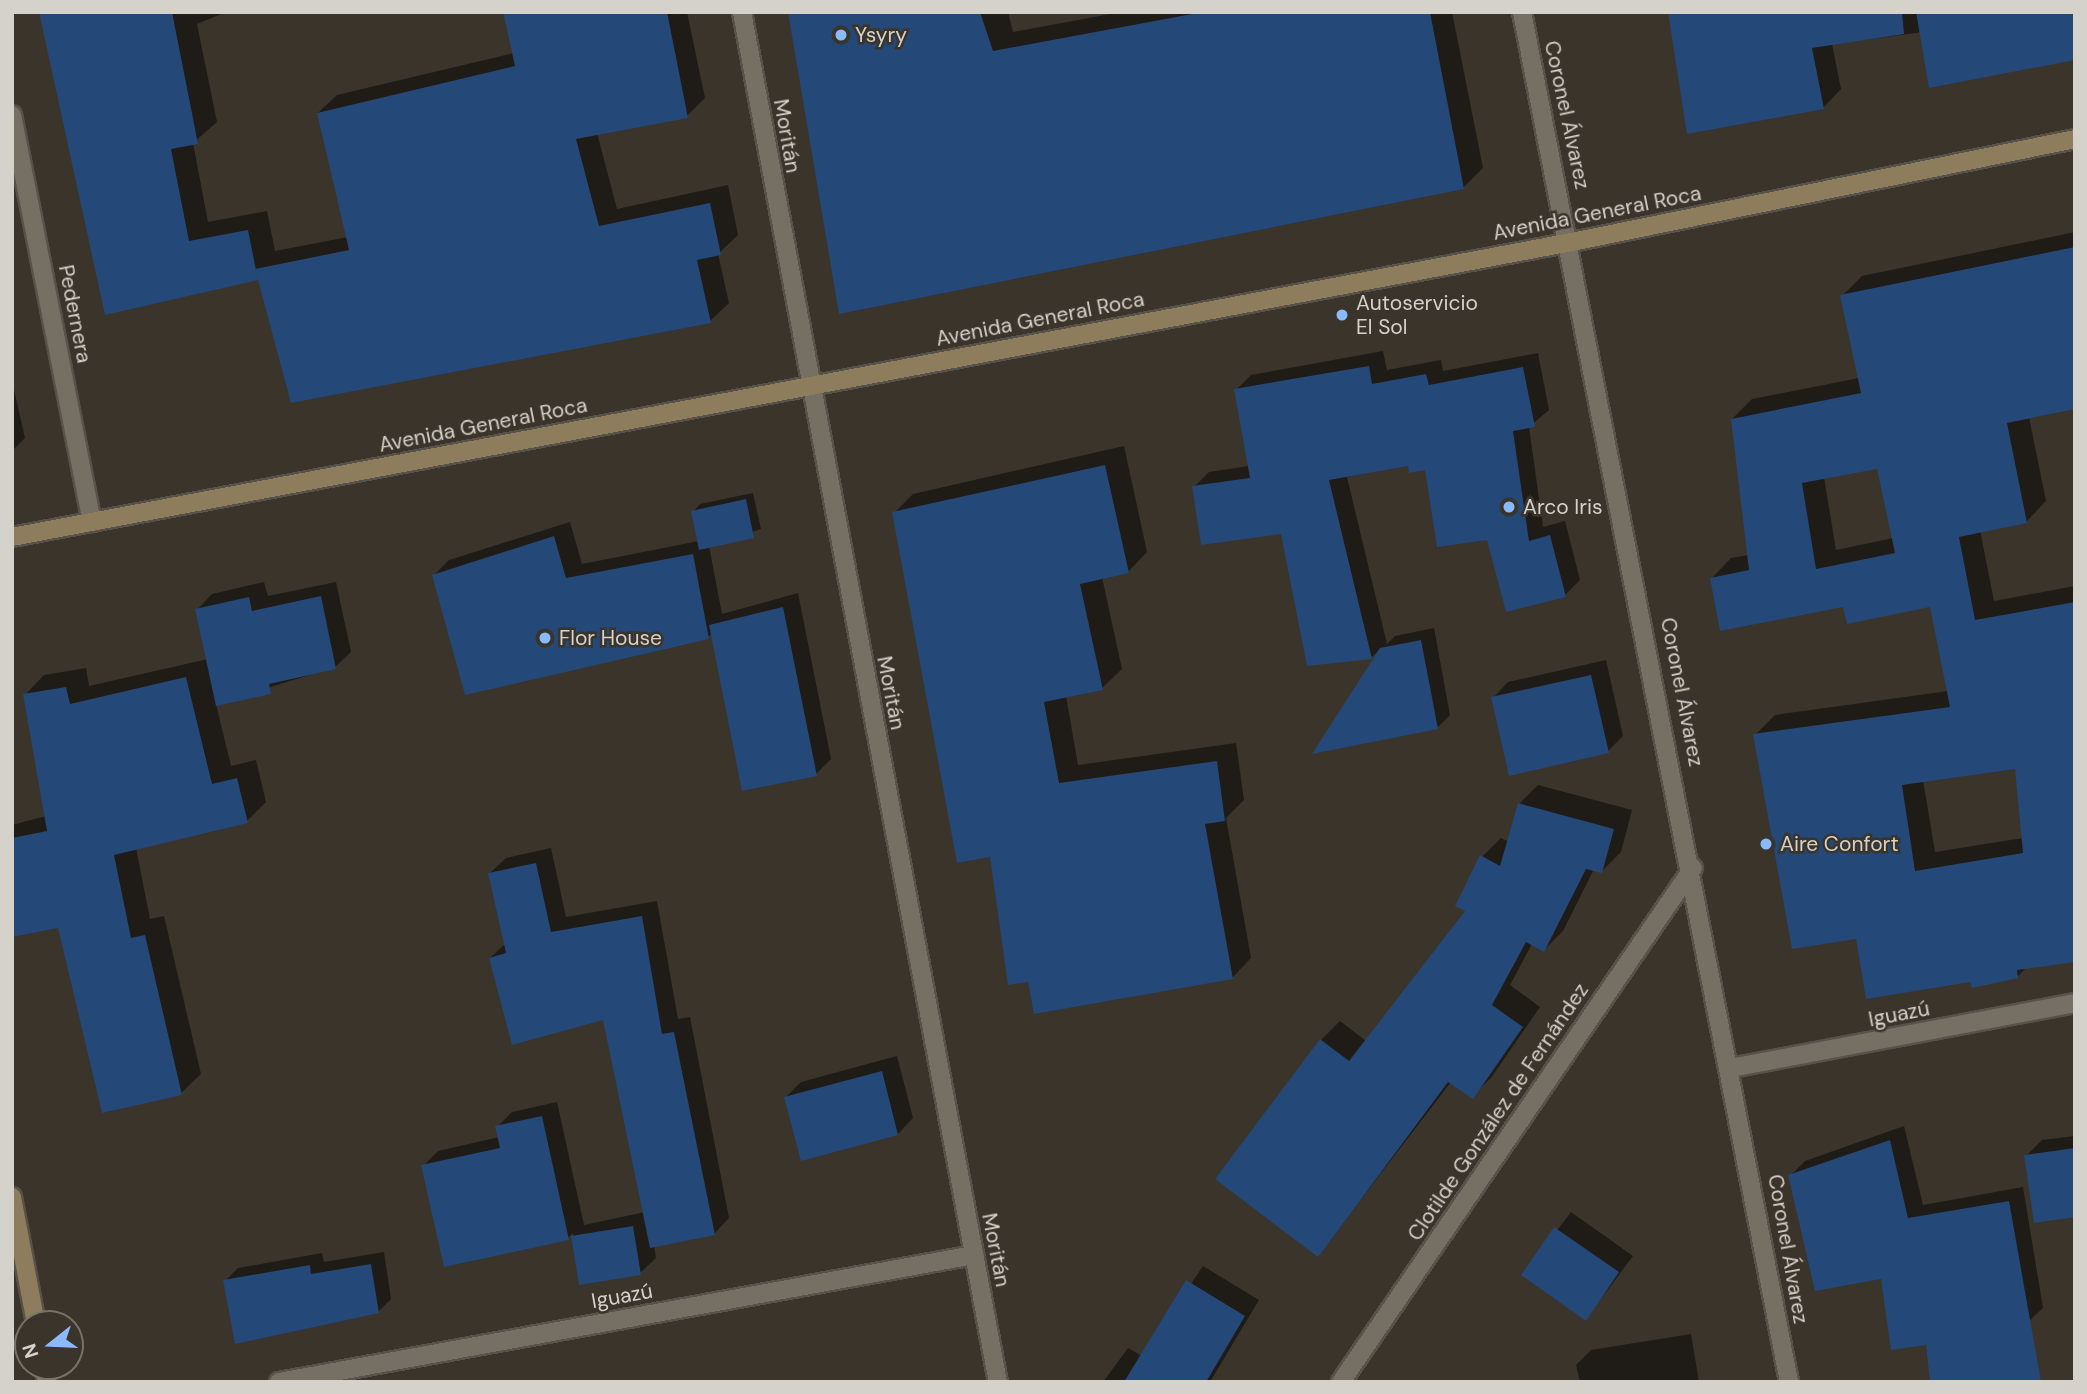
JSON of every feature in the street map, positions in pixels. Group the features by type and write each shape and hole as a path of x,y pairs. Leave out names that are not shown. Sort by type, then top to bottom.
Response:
{"main road":[{"name":"Avenida General Roca","path":"12,537 1572,242 2075,139"},
{"path":"12,1197 33,1310"}],"street":[{"name":"Moritán","path":"742,12 998,1382"},
{"name":"Coronel Álvarez","path":"1522,12 1572,242 1790,1382"},
{"name":"Pedernera","path":"12,115 92,522"},
{"name":"Clotilde González de Fernández","path":"1341,1382 1693,868"},
{"name":"Iguazú","path":"1731,1068 2075,1003"},
{"name":"Iguazú","path":"279,1382 974,1255"}],"building":[{"path":"39,12 172,12 198,144 171,149 189,241 248,230 258,280 105,315"},
{"path":"503,12 667,12 688,118 576,139 599,226 710,203 721,255 697,260 711,323 291,403 255,269 349,250 317,113 515,66"},
{"path":"788,12 980,12 993,51 1203,12 1430,12 1464,189 839,314"},
{"path":"1668,12 1902,12 1904,34 1812,48 1824,109 1687,134"},
{"path":"1916,12 2075,12 2075,60 1929,88"},
{"path":"2075,247 2075,409 2007,423 2027,523 1959,537 1975,620 2075,602 2075,962 2017,970 2018,978 1972,988 1970,982 1866,999 1856,939 1792,949 1753,734 1950,707 1930,607 1847,624 1843,607 1720,631 1710,578 1749,570 1731,419 1861,393 1840,295","holes":["1877,469 1895,553 1816,569 1802,483","2015,769 2023,853 1915,871 1902,785"]},
{"path":"1369,366 1372,384 1426,374 1429,385 1523,367 1535,427 1513,431 1529,541 1550,535 1566,597 1506,612 1487,540 1437,547 1425,470 1409,473 1408,466 1329,480 1372,659 1307,666 1281,534 1201,545 1192,486 1250,478 1234,389"},
{"path":"1105,465 1129,573 1080,584 1103,690 1044,702 1059,783 1217,761 1225,821 1205,824 1233,979 1034,1014 1028,982 1008,985 990,857 957,863 892,512"},
{"path":"746,499 754,538 699,550 691,511"},
{"path":"554,536 566,578 693,554 709,639 465,695 432,575"},
{"path":"321,596 336,669 269,684 271,694 216,706 195,609 249,597 252,611"},
{"path":"783,607 817,776 742,791 709,625"},
{"path":"1421,640 1438,729 1312,754 1380,648"},
{"path":"1591,675 1609,753 1509,776 1491,697"},
{"path":"186,677 212,784 237,778 248,823 114,855 131,938 145,935 182,1095 102,1113 58,928 12,937 12,838 47,831 23,694 66,687 70,704"},
{"path":"1518,803 1614,829 1602,873 1586,869 1544,952 1526,942 1492,1005 1523,1027 1473,1099 1448,1082 1318,1257 1215,1179 1320,1039 1349,1061 1465,911 1455,906 1480,855 1500,866"},
{"path":"536,863 551,932 642,916 662,1034 674,1032 715,1235 650,1248 603,1020 512,1045 489,958 506,953 488,873"},
{"path":"882,1071 898,1135 801,1161 784,1097"},
{"path":"542,1116 569,1240 444,1267 421,1165 500,1148 495,1126"},
{"path":"1890,1140 1908,1218 2009,1201 2041,1382 1930,1382 1926,1345 1891,1350 1881,1279 1815,1291 1788,1175"},
{"path":"2075,1148 2075,1217 2034,1223 2024,1155"},
{"path":"633,1226 641,1275 579,1285 571,1236"},
{"path":"1554,1227 1619,1272 1586,1321 1521,1275"},
{"path":"371,1264 379,1313 235,1344 223,1280 310,1265 311,1274"},
{"path":"1186,1280 1245,1316 1206,1382 1124,1382"}],"place":[{"name":"Ysyry","path":"841,35"},
{"name":"Autoservicio El Sol","path":"1342,315"},
{"name":"Arco Iris","path":"1509,507"},
{"name":"Flor House","path":"545,638"},
{"name":"Aire Confort","path":"1766,844"}]}
